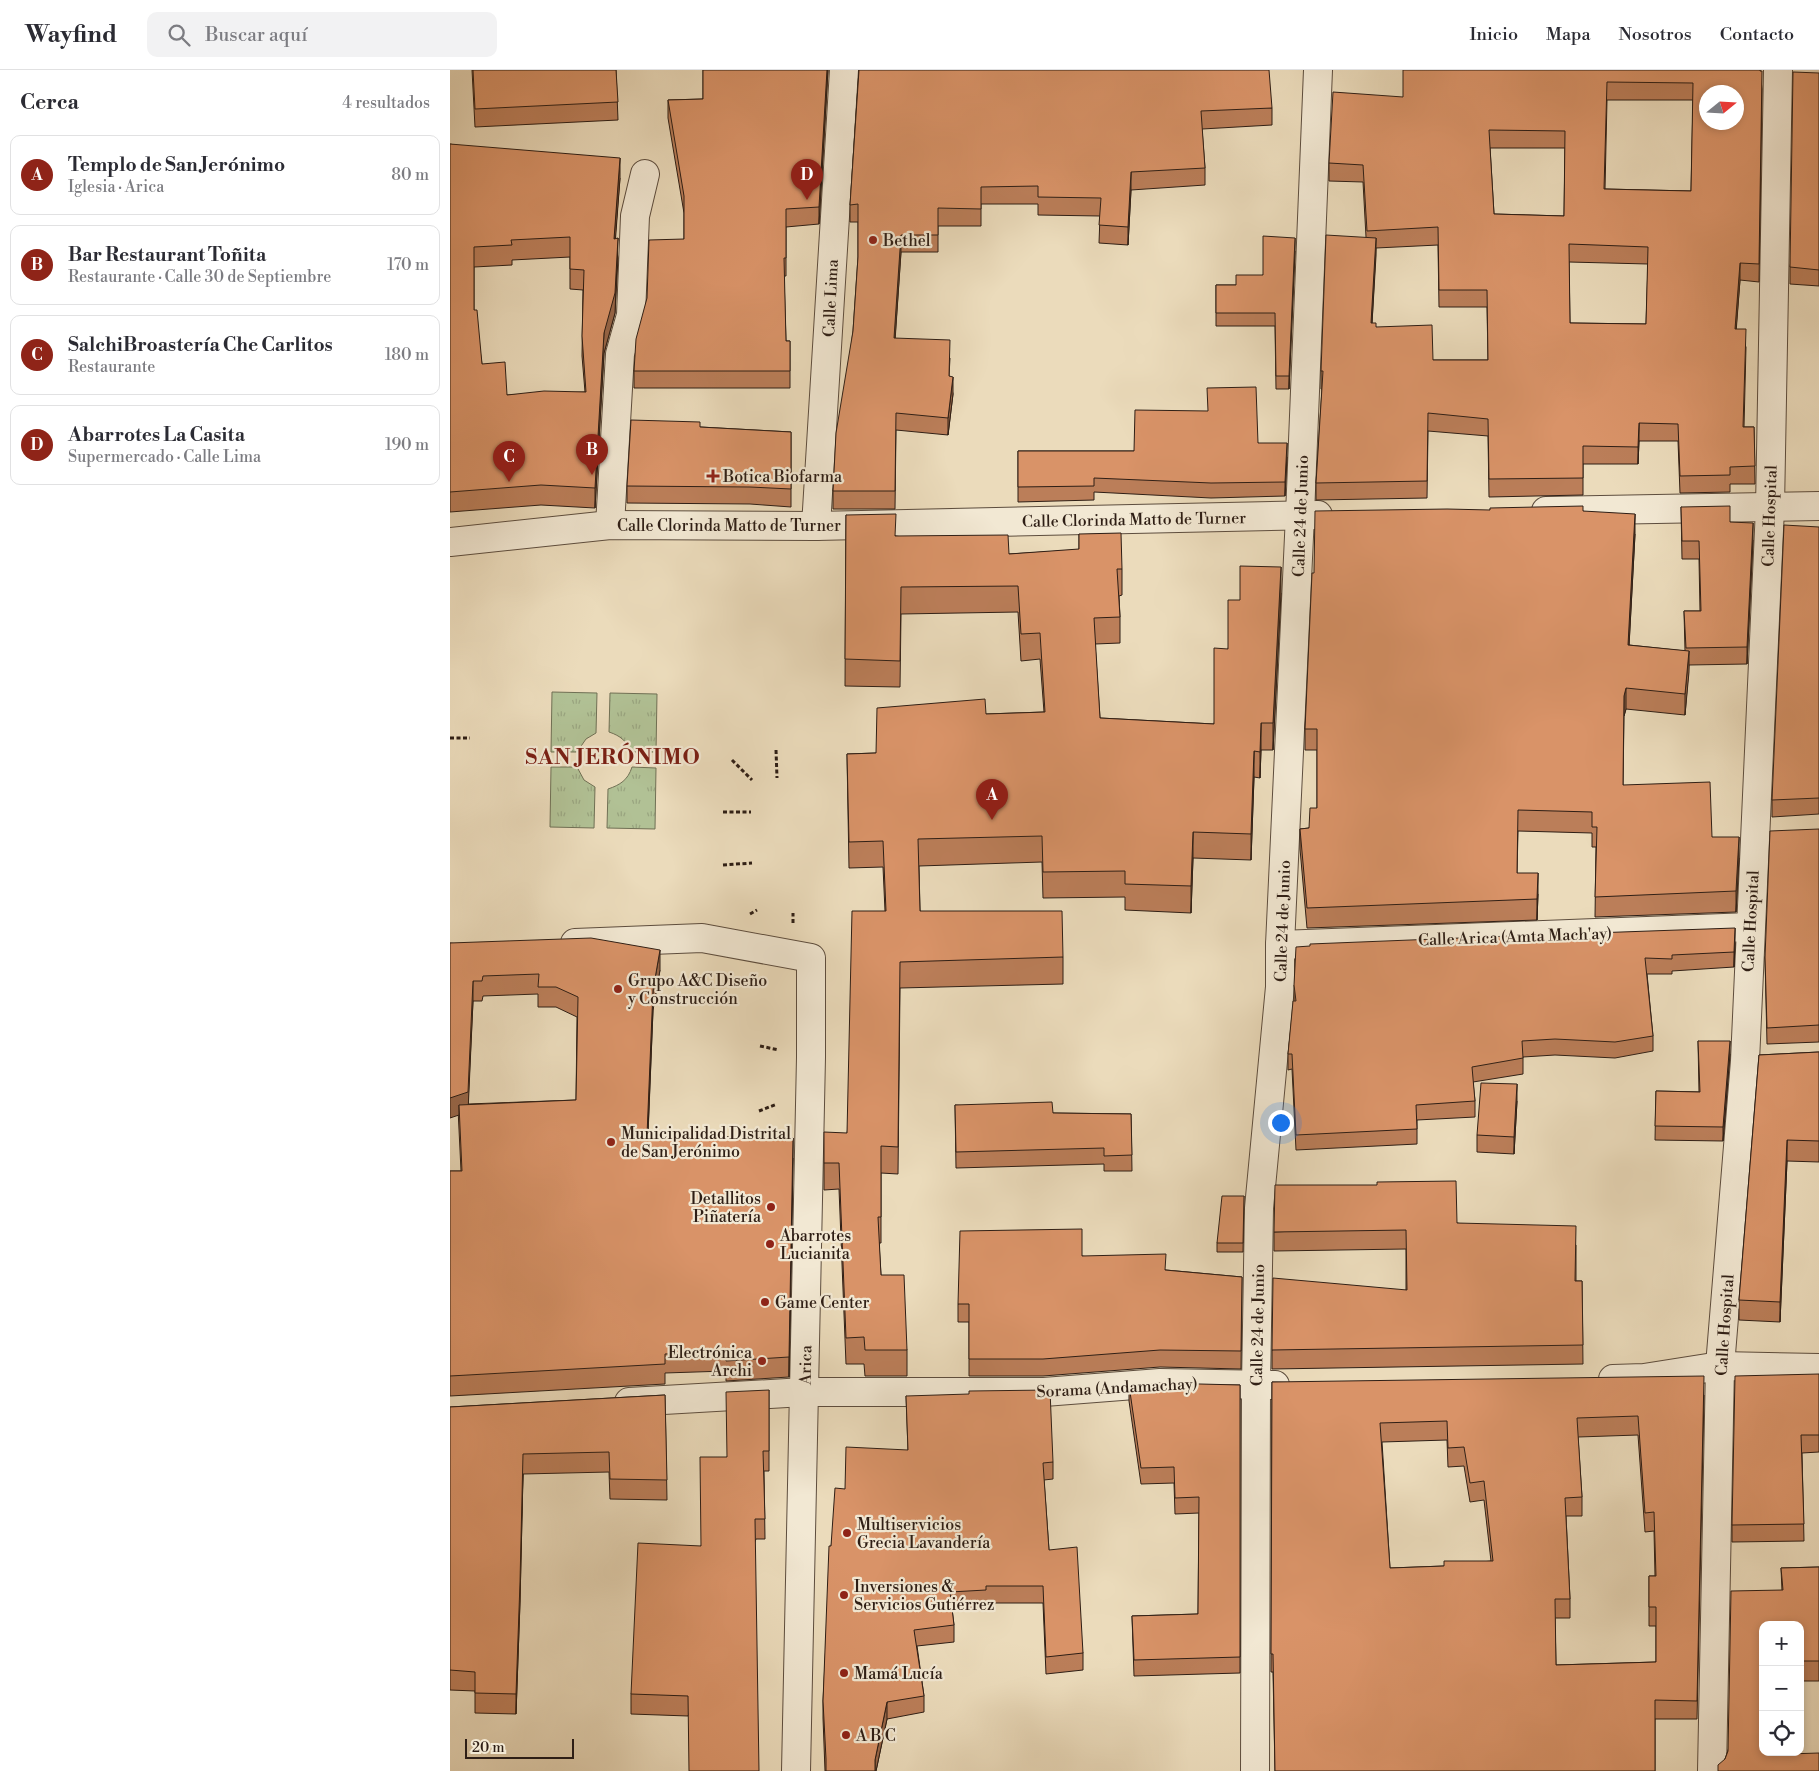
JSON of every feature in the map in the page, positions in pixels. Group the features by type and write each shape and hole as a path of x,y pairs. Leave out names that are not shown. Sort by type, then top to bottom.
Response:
{"street":[{"name":"Calle Lima","path":"816,526 844,70"},
{"name":"Calle 24 de Junio","path":"1255,1771 1256,1385 1259,1208 1280,987 1280,945 1318,70"},
{"name":"Calle Hospital","path":"1712,1771 1720,1366 1745,1061 1770,508 1778,70"},
{"path":"610,526 620,354 631,315 635,216 645,174"},
{"path":"1520,512 1819,506"},
{"name":"Calle Clorinda Matto de Turner","path":"450,542 610,526 816,526 1340,514"},
{"path":"1755,833 1782,832"},
{"name":"Calle Arica (Amta Mach'ay)","path":"1280,945 1750,927"},
{"name":"Arica","path":"547,944 702,938 811,958 811,1066 796,1771"},
{"path":"1745,1061 1773,1059"},
{"path":"1587,1379 1644,1378 1720,1366 1819,1368"},
{"name":"Sorama (Andamachay)","path":"608,1403 804,1392 1044,1392 1160,1382 1256,1385 1295,1384"}],"path":[{"path":"450,738 470,738"},
{"path":"776,750 778,778"},
{"path":"732,760 752,780"},
{"path":"723,812 751,812"},
{"path":"723,865 752,863"}],"green space":[{"path":"552,692 597,693 596,733 586,739 577,752 551,752"},
{"path":"610,693 657,694 656,752 632,752 623,739 609,732"},
{"path":"551,767 577,767 584,780 595,787 594,828 550,827"},
{"path":"632,767 656,768 655,829 607,828 608,789 623,781"}],"building":[{"path":"473,70 616,70 618,102 475,109"},
{"path":"703,70 827,70 819,207 786,209 786,258 784,258 786,341 790,341 790,371 634,371 636,339 647,298 649,240 684,239 684,196 668,100 703,99"},
{"path":"859,70 1269,70 1272,108 1201,111 1205,168 1131,172 1128,227 1099,225 1101,198 1038,197 1038,186 981,187 981,209 938,208 938,235 901,235 894,338 950,340 949,376 953,377 948,418 896,413 895,491 833,491 836,433 853,331 858,257 858,204 850,205"},
{"path":"1403,70 1762,71 1759,264 1740,263 1735,329 1746,329 1743,427 1754,427 1755,466 1730,467 1730,475 1680,476 1678,424 1639,423 1638,447 1583,446 1583,478 1489,479 1488,419 1428,413 1427,481 1316,483 1323,371 1321,371 1326,235 1376,238 1371,323 1376,323 1376,327 1432,325 1433,360 1488,360 1487,290 1439,290 1438,227 1367,231 1363,165 1329,163 1333,92 1403,97","holes":["1607,82 1693,83 1691,191 1604,189","1489,130 1565,131 1564,216 1494,214","1569,244 1648,247 1646,324 1570,323"]},
{"path":"1793,72 1819,73 1819,270 1790,267"},
{"path":"450,144 620,158 614,239 618,238 615,293 604,333 595,488 541,485 450,492","holes":["570,237 570,269 584,270 582,336 586,392 544,391 507,395 505,362 482,364 477,310 474,310 474,247 512,245 511,240"]},
{"path":"1263,236 1295,238 1289,376 1276,376 1275,313 1216,313 1216,285 1236,285 1236,275 1263,275"},
{"path":"1256,387 1258,443 1287,443 1285,482 1211,483 1094,478 1094,486 1018,487 1018,451 1134,451 1135,410 1208,411 1207,388"},
{"path":"631,420 700,422 700,427 791,432 791,489 627,486"},
{"path":"1583,506 1583,511 1635,514 1628,645 1689,651 1685,694 1626,688 1624,696 1623,785 1710,782 1712,837 1739,837 1736,891 1595,897 1597,827 1592,827 1592,812 1518,810 1517,873 1538,873 1537,899 1307,908 1300,829 1309,828 1310,808 1317,808 1317,729 1305,729 1312,573 1314,573 1315,511 1490,510 1490,508"},
{"path":"1730,506 1730,522 1753,523 1747,647 1686,648 1684,611 1701,611 1699,541 1682,541 1681,507"},
{"path":"896,514 895,536 1008,535 1009,554 1079,549 1079,534 1121,533 1122,569 1117,569 1120,617 1094,618 1100,718 1214,724 1214,648 1228,649 1228,600 1240,600 1240,566 1281,567 1273,723 1261,723 1260,752 1254,751 1251,834 1193,832 1191,886 1125,884 1125,871 1043,872 1042,836 918,839 920,911 1062,911 1063,957 900,962 898,1147 881,1146 881,1217 878,1217 881,1275 904,1275 907,1350 865,1350 864,1337 846,1338 839,1163 824,1163 824,1132 847,1133 852,911 886,911 883,841 849,842 847,754 876,753 877,708 985,699 986,714 1045,712 1040,633 1021,634 1018,586 901,587 900,661 845,659 846,515"},
{"path":"1784,525 1819,527 1819,798 1772,800"},
{"path":"1819,829 1819,1025 1767,1028 1765,957 1770,831"},
{"path":"1735,928 1734,952 1672,955 1672,959 1645,958 1653,1036 1615,1042 1555,1039 1522,1041 1523,1058 1472,1067 1475,1101 1416,1105 1417,1129 1296,1135 1292,1054 1288,1054 1293,1001 1296,1001 1294,985 1296,947 1310,946 1310,944 1536,935 1536,941 1593,939 1593,933"},
{"path":"591,938 660,950 653,990 647,1135 793,1138 789,1357 726,1361 726,1351 665,1354 665,1364 450,1376 450,1171 462,1171 459,1105 576,1100 578,997 556,987 538,987 539,974 483,976 482,981 473,981 468,1092 450,1098 450,943"},
{"path":"1698,1041 1730,1041 1723,1127 1655,1126 1656,1091 1700,1092"},
{"path":"1819,1052 1819,1141 1787,1140 1780,1302 1739,1300 1759,1055"},
{"path":"1481,1083 1517,1084 1514,1137 1477,1135"},
{"path":"1052,1102 1053,1113 1131,1114 1132,1155 1104,1156 1104,1148 956,1152 955,1105"},
{"path":"1456,1181 1457,1223 1576,1226 1575,1281 1582,1281 1583,1345 1272,1350 1273,1278 1407,1290 1406,1230 1274,1232 1275,1185 1377,1185 1377,1182"},
{"path":"1222,1196 1244,1196 1243,1243 1217,1243"},
{"path":"1082,1229 1082,1256 1166,1254 1165,1270 1242,1277 1241,1351 1160,1350 1043,1359 969,1359 969,1304 958,1304 960,1231"},
{"path":"1819,1374 1819,1435 1801,1435 1804,1524 1732,1525 1735,1376"},
{"path":"1704,1376 1697,1701 1655,1700 1655,1771 1275,1771 1273,1654 1271,1654 1272,1382","holes":["1638,1416 1645,1513 1654,1512 1656,1576 1649,1576 1649,1607 1656,1607 1656,1662 1556,1665 1555,1599 1570,1599 1565,1498 1582,1497 1577,1418","1447,1421 1448,1448 1464,1447 1470,1483 1484,1481 1493,1561 1444,1561 1444,1566 1390,1568 1380,1423"]},
{"path":"1160,1383 1240,1385 1240,1657 1134,1660 1132,1616 1198,1614 1199,1497 1175,1498 1174,1467 1141,1468 1129,1385"},
{"path":"769,1390 769,1451 763,1451 765,1519 755,1519 759,1771 689,1771 688,1696 631,1694 638,1543 701,1546 700,1457 727,1457 726,1392"},
{"path":"1050,1390 1053,1462 1043,1463 1049,1550 1077,1547 1083,1653 1046,1657 1043,1586 986,1586 986,1590 950,1592 954,1625 914,1630 924,1696 887,1702 875,1760 875,1771 826,1771 823,1701 829,1546 831,1546 835,1488 845,1489 846,1447 908,1450 906,1396 969,1394 969,1391"},
{"path":"665,1395 667,1480 610,1479 609,1452 523,1454 516,1694 475,1693 475,1672 450,1670 450,1407"},
{"path":"1819,1567 1819,1661 1804,1661 1804,1621 1759,1621 1759,1756 1804,1756 1804,1753 1819,1753 1819,1771 1718,1771 1718,1765 1725,1759 1728,1751 1731,1591 1783,1590 1781,1568"}],"place":[{"name":"Abarrotes La Casita","path":"807,200"},
{"name":"Bethel","path":"873,240"},
{"name":"Bar Restaurant Toñita","path":"592,475"},
{"name":"Botica Biofarma","path":"713,476"},
{"name":"SalchiBroastería Che Carlitos","path":"509,482"},
{"name":"Templo de San Jerónimo","path":"992,820"},
{"name":"Grupo A&C Diseño y Construcción","path":"618,989"},
{"name":"Municipalidad Distrital de San Jerónimo","path":"611,1142"},
{"name":"Detallitos Piñatería","path":"771,1207"},
{"name":"Abarrotes Lucianita","path":"770,1244"},
{"name":"Game Center","path":"765,1302"},
{"name":"Electrónica Archi","path":"762,1361"},
{"name":"Multiservicios Grecia Lavandería","path":"847,1533"},
{"name":"Inversiones & Servicios Gutiérrez","path":"844,1595"},
{"name":"Mamá Lucía","path":"844,1673"},
{"name":"A B C","path":"846,1735"}],"district":[{"name":"SAN JERÓNIMO","path":"613,757"}]}
